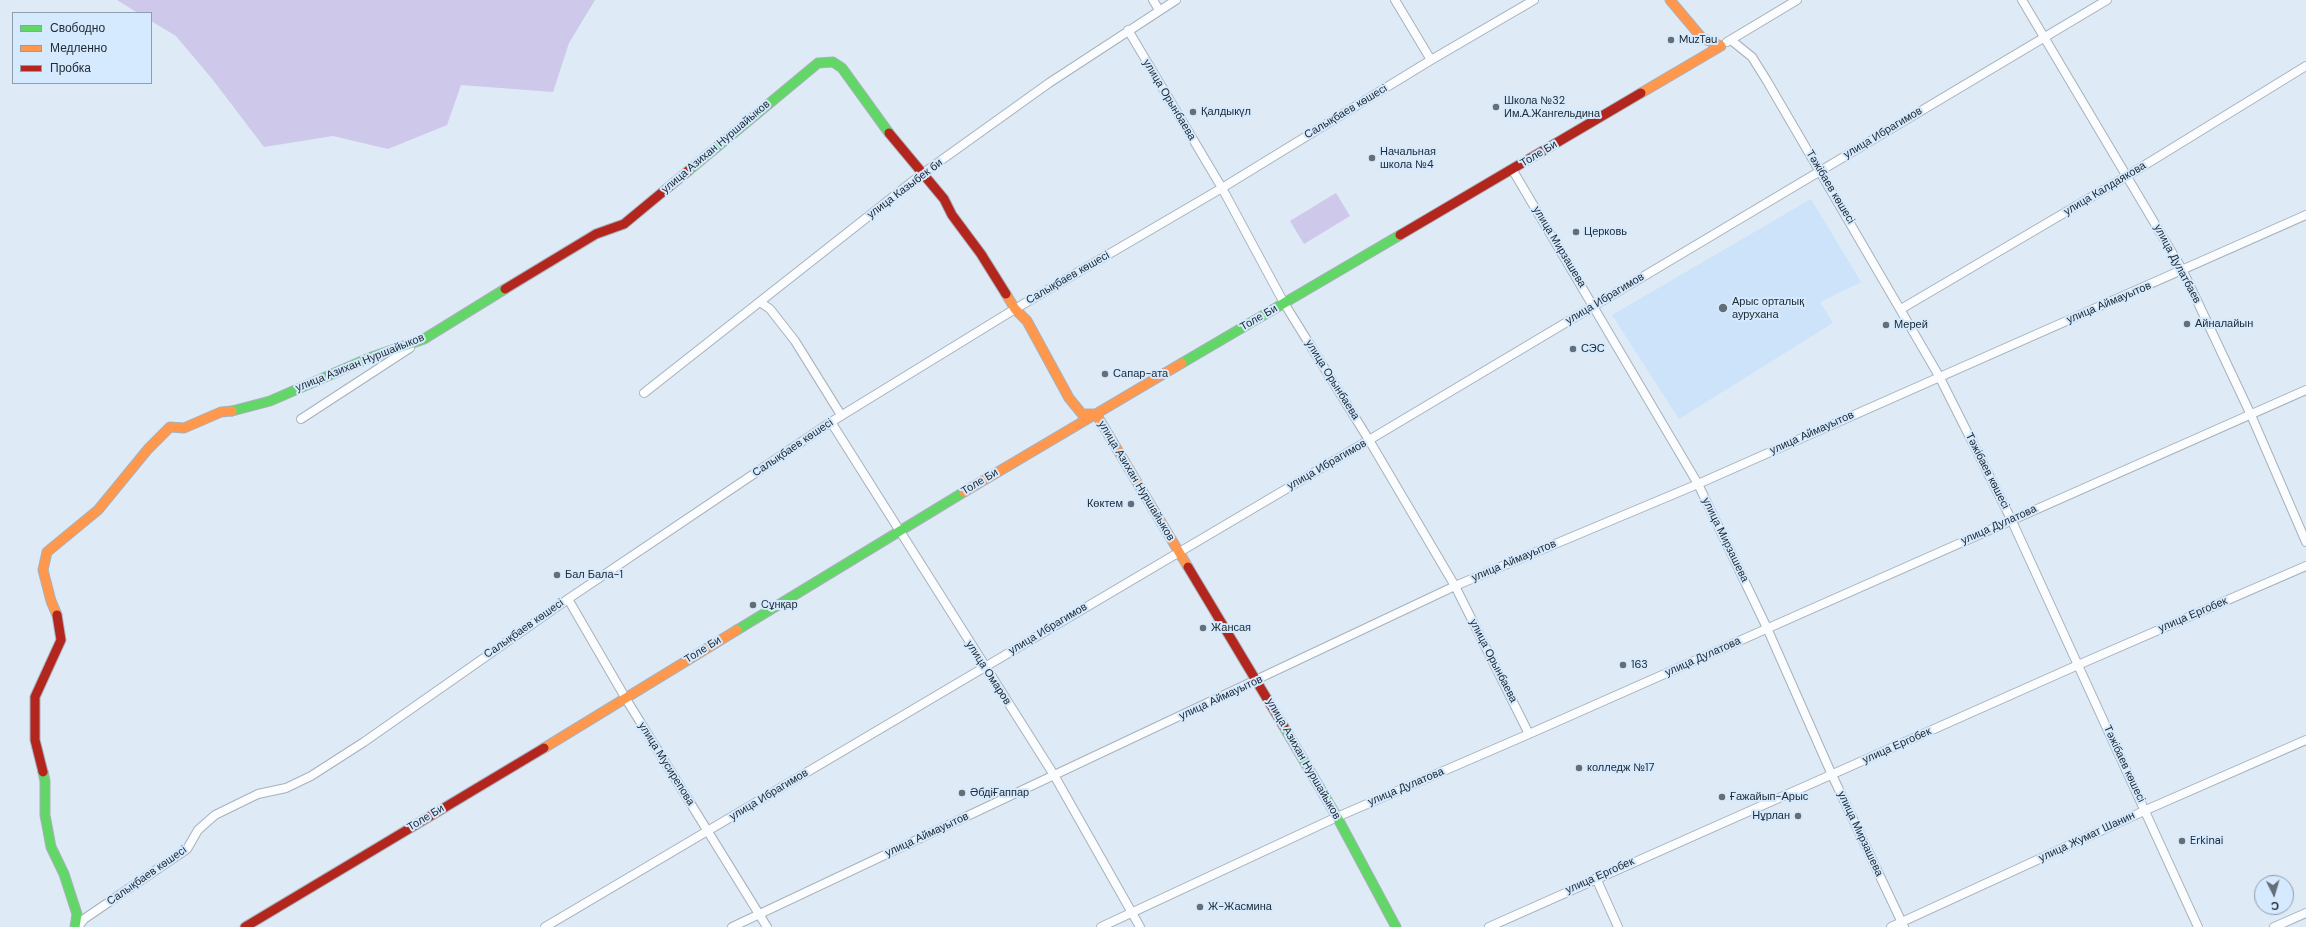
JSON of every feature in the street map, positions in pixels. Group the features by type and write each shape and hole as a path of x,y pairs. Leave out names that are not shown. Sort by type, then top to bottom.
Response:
{"street":[{"path":"1153,0 1159,10"},
{"name":"улица Казыбек би","path":"644,394 922,174 1049,83 1176,0"},
{"path":"1395,0 1431,60"},
{"name":"Салықбаев көшесі","path":"76,927 84,919 187,849 198,830 215,815 258,794 286,788 311,776 364,742 568,599 841,415 1015,308 1222,188 1431,60 1534,0"},
{"path":"1670,0 1702,38 1721,46 1797,0"},
{"name":"улица Дулатбаев","path":"2022,0 2183,271 2251,415 2306,542"},
{"name":"улица Ибрагимов","path":"545,927 1369,440 2108,0"},
{"name":"улица Орынбаева","path":"1128,30 1222,188 1284,303 1369,440 1455,586 1529,734"},
{"name":"Тәжібаев көшесі","path":"1731,40 1752,57 1940,376 2011,519 2146,810 2198,927"},
{"name":"Толе Би","path":"245,927 626,699 898,531 1721,46"},
{"name":"улица Азихан Нуршайыков","path":"76,927 77,914 64,874 52,847 45,815 45,781 36,740 35,697 61,640 59,619 51,601 43,570 47,552 98,510 148,449 170,427 184,428 221,412 241,410 270,400 369,358 424,339 567,250 596,234 624,224 818,63 833,62 842,68 882,124 944,199 952,216 981,254 1015,308 1027,321 1069,398 1082,414 1096,414 1257,680 1337,817 1396,927"},
{"name":"улица Калдаякова","path":"1901,309 2127,176 2306,66"},
{"name":"улица Мирзашева","path":"1512,170 1594,305 1698,484 1767,628 1832,775 1903,925"},
{"name":"улица Аймауытов","path":"732,927 1455,586 1698,484 1940,376 2183,271 2306,215"},
{"path":"760,302 770,309 795,341 841,415"},
{"path":"301,419 424,339"},
{"name":"улица Дулатова","path":"1101,927 1337,817 1529,734 2011,519 2306,390"},
{"name":"улица Омаров","path":"831,422 898,531 1054,775 1131,914 1140,927"},
{"name":"улица Ергобек","path":"1489,927 1596,878 2078,665 2306,566"},
{"name":"улица Мусирепова","path":"568,599 626,699 760,913 767,927"},
{"name":"улица Жумат Шанин","path":"1891,927 1903,925 2146,810 2306,740"},
{"path":"1596,878 1618,927"},
{"path":"2274,927 2306,913"}],"shaded area":[{"path":"117,0 595,0 569,43 553,92 461,85 447,125 388,149 333,136 264,147 213,80 176,36 152,22 152,12 136,12"},
{"path":"1336,193 1350,216 1304,244 1290,221"},
{"name":"Арыс орталық аурухана","path":"1811,199 1861,282 1820,302 1833,323 1679,419 1612,315"}],"traffic: fast":[{"path":"688,171 818,63 833,62 842,68 889,133"},
{"path":"1182,363 1400,235"},
{"path":"232,411 270,401 369,358 424,339 505,289"},
{"path":"737,630 964,492"},
{"path":"1284,727 1337,817 1396,927"},
{"path":"43,772 45,781 45,815 51,847 64,874 77,914 75,927"}],"traffic: slow":[{"path":"1670,0 1702,38 1721,46"},
{"path":"1641,93 1721,46"},
{"path":"1006,294 1015,309 1027,321 1069,398 1082,414 1096,414 1188,567"},
{"path":"964,492 1182,363"},
{"path":"57,615 51,601 43,570 47,552 98,510 148,449 170,427 184,428 221,412 232,411"},
{"path":"544,748 737,630"}],"traffic: jam":[{"path":"1400,235 1641,93"},
{"path":"889,133 944,199 952,215 981,254 1006,294"},
{"path":"505,289 596,234 624,224 688,171"},
{"path":"1188,567 1284,727"},
{"path":"43,772 35,740 35,697 61,640 57,615"},
{"path":"245,927 544,748"}],"place":[{"name":"MuzTau","path":"1671,40"},
{"name":"Школа №32 Им.А.Жангельдина","path":"1496,107"},
{"name":"Қалдыкүл","path":"1193,112"},
{"name":"Начальная школа №4","path":"1372,158"},
{"name":"Церковь","path":"1576,232"},
{"name":"Арыс орталық аурухана","path":"1723,308"},
{"name":"Айналайын","path":"2187,324"},
{"name":"Мерей","path":"1886,325"},
{"name":"СЭС","path":"1573,349"},
{"name":"Сапар-ата","path":"1105,374"},
{"name":"Көктем","path":"1131,504"},
{"name":"Бал Бала-1","path":"557,575"},
{"name":"Cұнқар","path":"753,605"},
{"name":"Жансая","path":"1203,628"},
{"name":"163","path":"1623,665"},
{"name":"колледж №17","path":"1579,768"},
{"name":"ӘбдіҒаппар","path":"962,793"},
{"name":"Ғажайып-Арыс","path":"1722,797"},
{"name":"Нұрлан","path":"1798,816"},
{"name":"Erkinai","path":"2182,841"},
{"name":"Ж-Жасмина","path":"1200,907"}]}
